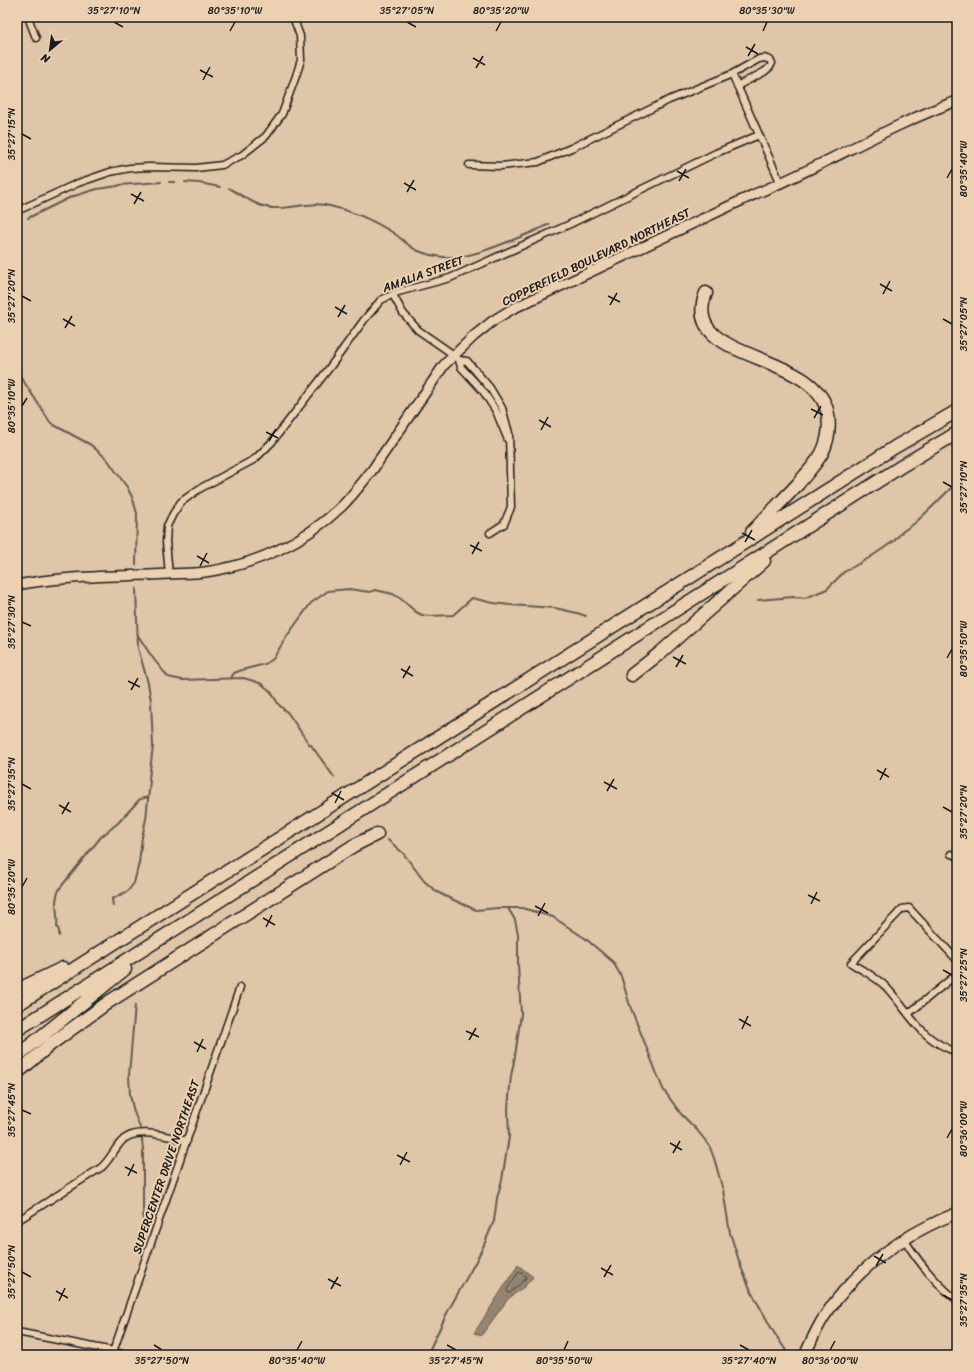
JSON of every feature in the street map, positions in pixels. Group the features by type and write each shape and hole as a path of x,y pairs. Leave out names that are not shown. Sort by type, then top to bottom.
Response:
{"highway":[{"path":"706,293 703,301 702,314 707,327 713,336 725,344 797,375 807,381 816,389 823,399 828,411 829,433 822,454 809,471 738,547"},
{"path":"17,1005 895,447 957,411"},
{"path":"17,1030 792,536 957,433"},
{"path":"632,675 660,653 792,536"},
{"path":"17,1073 51,1044 107,1003 353,846 377,834"},
{"path":"17,1056 163,937"},
{"path":"17,990 106,948"}],"main road":[{"name":"COPPERFIELD BOULEVARD NORTHEAST","path":"17,585 59,579 204,572 236,566 260,558 289,545 314,530 342,506 361,484 444,365 457,357 474,336 494,320 512,309 755,194 781,184 902,124 957,101"},
{"path":"804,1355 826,1314 866,1268 904,1239 928,1225 957,1213"}],"street":[{"path":"28,17 36,38"},
{"path":"17,211 78,183 110,172 149,166 196,168 222,165 242,156 266,136 282,114 296,76 300,60 300,36 293,17"},
{"path":"469,165 501,166 538,162 571,148 669,100 732,74 764,58 770,60 772,63 768,70 737,86"},
{"path":"732,74 781,184"},
{"name":"AMALIA STREET","path":"169,574 166,542 167,526 172,514 181,502 199,489 255,459 268,446 330,367 364,320 381,300 450,278 568,225 716,153 759,134"},
{"path":"393,295 402,313 418,330 457,357 466,361 490,388 502,408 510,434 511,507 504,524 490,533"},
{"path":"957,960 909,908 902,909 851,963 877,979 886,987 926,1036 935,1042 957,1052"},
{"path":"908,1014 957,974"},
{"name":"SUPERCENTER DRIVE NORTHEAST","path":"113,1353 240,987"},
{"path":"17,1221 102,1167 121,1141 133,1135 147,1134 187,1141"},
{"path":"904,1239 926,1271 946,1292 957,1300"},
{"path":"17,1332 126,1355"}],"water":[{"path":"518,1265 533,1277 525,1286 508,1299 481,1336 474,1333"}],"waterway":[{"path":"28,218 71,197 97,189 119,185 161,182"},
{"path":"169,182 175,182"},
{"path":"185,182 220,187"},
{"path":"229,188 250,201 262,206 280,208 316,204 346,210 362,216 385,228 416,250 441,257 475,254 549,224"},
{"path":"17,371 50,422 91,445 107,459 127,487 137,513 136,565"},
{"path":"758,600 793,597 805,598 827,589 844,572 869,558 894,541 902,532 915,523 957,482"},
{"path":"113,906 112,899 128,891 134,883 139,863 146,819 153,746 151,701 148,683 138,648 136,588"},
{"path":"231,678 234,673 265,664 273,659 287,636 311,603 328,591 349,589 370,592 375,590 393,594 416,612 429,616 453,615 472,598 493,603 555,608 586,616"},
{"path":"137,634 152,657 168,677 182,680 243,678 262,684 271,692 279,705 288,713 334,777"},
{"path":"59,936 59,930 57,927 56,898 60,888 101,837 118,823 140,799 148,797"},
{"path":"388,840 403,853 424,881 437,892 476,910 522,908 553,917 586,939 613,962 621,976 630,1006 663,1089 681,1114 709,1145 723,1190 730,1233 741,1267 751,1291 773,1331 789,1355"},
{"path":"427,1355 448,1311 483,1247 494,1221 497,1198 502,1180 509,1137 508,1108 511,1076 521,1014 518,934 515,920 508,908"},
{"path":"135,1005 129,1075 130,1095 134,1112 141,1130 143,1149 143,1235"}]}
